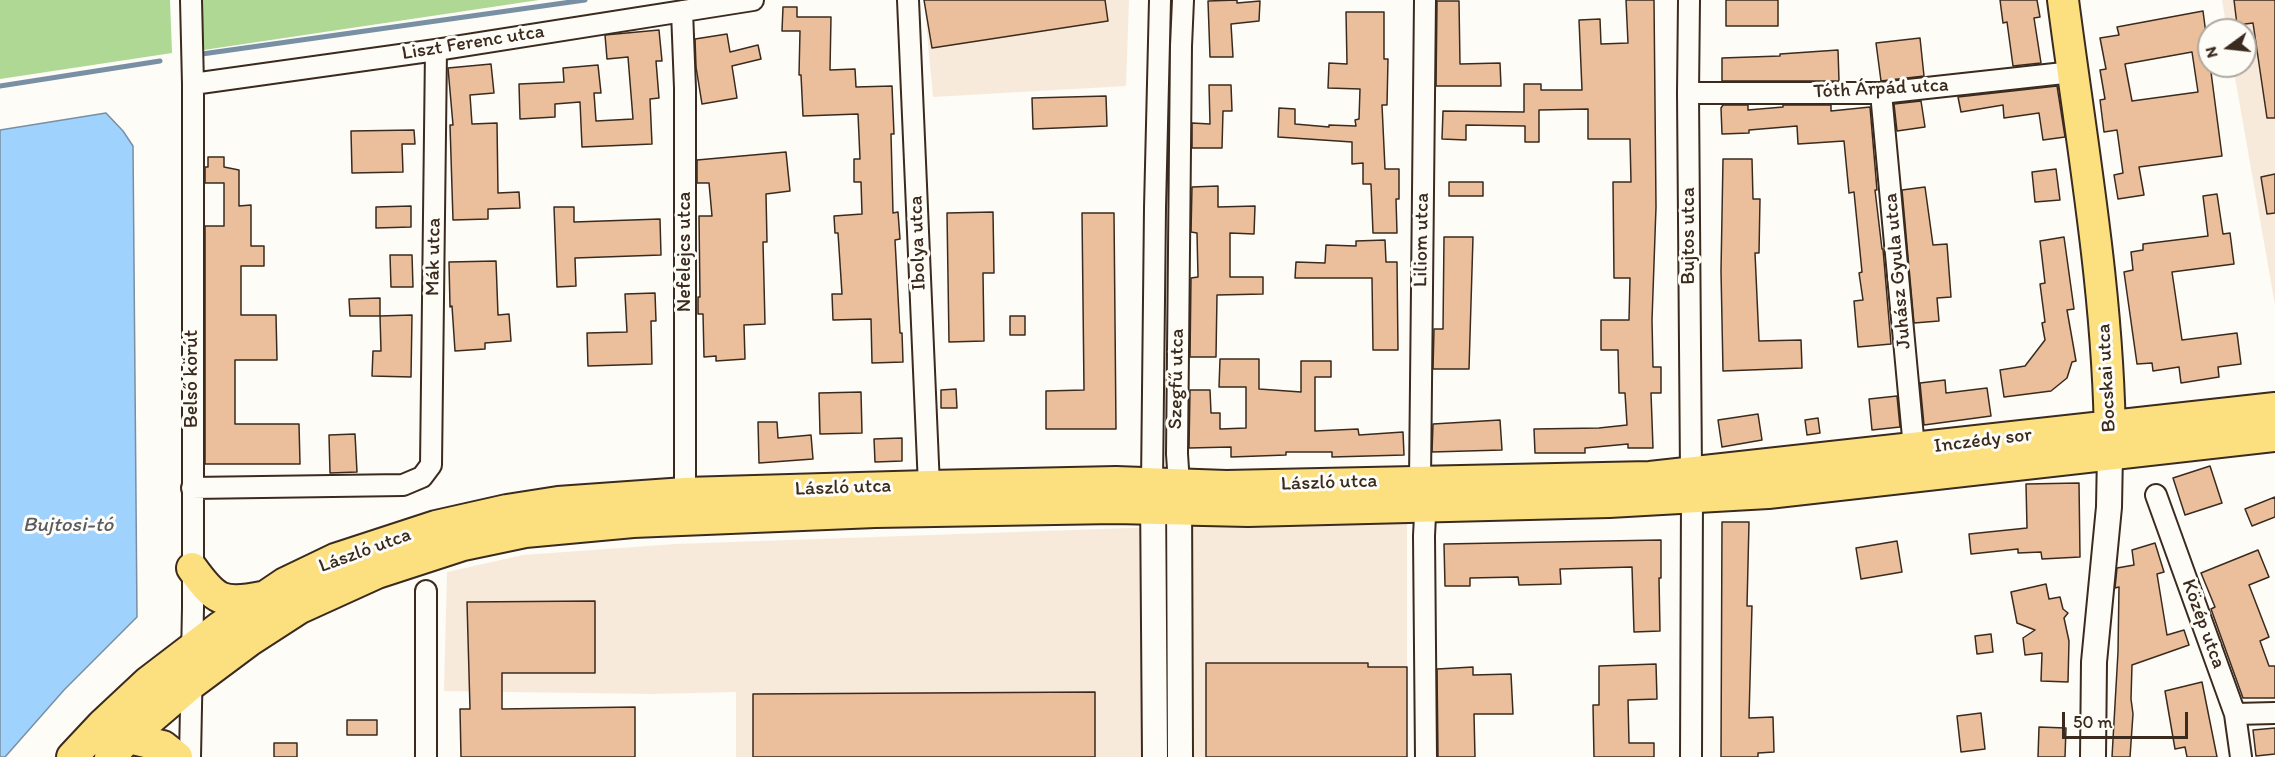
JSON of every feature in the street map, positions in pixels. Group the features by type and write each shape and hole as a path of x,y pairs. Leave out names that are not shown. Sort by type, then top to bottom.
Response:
{"main road":[{"name":"Bocskai utca","path":"2063,0 2104,316 2110,388 2110,439"},
{"name":"Inczédy sor","path":"1691,485 1914,448 2110,439 2275,408"},
{"name":"Inczédy sor","path":"1691,485 1768,493 2069,460 2110,439 2150,451 2275,436"},
{"name":"László utca","path":"1422,493 1458,480 1650,477 1691,485"},
{"name":"László utca","path":"72,757 148,682 191,648 285,583 335,559 436,526 507,510 558,502 685,493 1116,482 1166,496 1239,511 1422,493 1609,502 1691,485"},
{"name":"László utca","path":"119,748 190,685 249,641 310,604 377,573 463,545 525,531 633,522 875,512 1166,496"},
{"path":"192,568 207,588 219,598 238,602 262,597"},
{"path":"119,748 163,746 177,757"}],"street":[{"name":"Belső körút","path":"190,757 193,84 191,0"},
{"name":"Liszt Ferenc utca","path":"193,84 436,50 753,0"},
{"name":"Ibolya utca","path":"908,0 929,486"},
{"name":"Szegfű utca","path":"1160,0 1155,208 1166,496 1180,757"},
{"name":"Szegfű utca","path":"1155,757 1166,496 1177,454 1183,0"},
{"name":"Liliom utca","path":"1425,0 1422,493 1426,757"},
{"name":"Bujtos utca","path":"1689,0 1691,757"},
{"name":"Nefelejcs utca","path":"682,11 685,88 685,493"},
{"name":"Mák utca","path":"192,488 403,485 422,477 432,465 436,50"},
{"name":"Tóth Árpád utca","path":"1688,93 1881,93 2073,72"},
{"name":"Juhász Gyula utca","path":"1881,93 1914,448"},
{"name":"Bocskai utca","path":"2093,757 2094,662 2109,507 2110,439"},
{"name":"Közép utca","path":"2156,495 2235,714 2241,757"},
{"path":"426,591 426,757"},
{"path":"2235,714 2275,713"}],"shaded area":[{"path":"924,0 1129,0 1126,86 933,97"},
{"path":"2222,0 2275,0 2275,305 2235,78 2257,78 2257,18 2225,18"},
{"path":"1407,511 1407,757 736,757 736,692 651,694 444,691 447,572 523,555 676,544 1185,526"}],"green space":[{"path":"0,0 170,0 172,53 0,79"},
{"path":"197,0 539,0 197,51"}],"water":[{"name":"Bujtosi-tó","path":"106,113 133,146 137,617 64,690 5,757 0,757 0,130"}],"building":[{"path":"924,0 1105,0 1108,21 932,48"},
{"path":"1237,0 1237,3 1260,1 1259,21 1231,24 1233,57 1210,57 1208,1"},
{"path":"1626,0 1654,0 1656,207 1652,320 1653,367 1661,367 1661,393 1651,393 1653,448 1628,448 1628,444 1585,448 1585,453 1535,453 1534,429 1627,425 1625,393 1619,393 1618,350 1601,350 1601,320 1629,320 1630,278 1614,278 1613,182 1631,182 1630,139 1588,139 1588,109 1539,110 1539,142 1525,142 1525,126 1466,125 1466,140 1442,139 1443,111 1524,112 1524,84 1541,84 1541,90 1582,90 1579,20 1600,19 1601,44 1628,43"},
{"path":"1726,0 1778,0 1778,26 1726,26"},
{"path":"2000,0 2037,0 2040,17 2034,18 2041,63 2013,66 2007,22 2003,23"},
{"path":"2234,0 2275,0 2275,118 2267,118 2257,50 2257,18 2236,18"},
{"path":"1437,1 1459,1 1460,64 1500,63 1501,86 1436,86"},
{"path":"783,7 797,7 797,17 831,17 830,70 855,69 856,87 892,86 893,213 898,212 900,239 895,240 903,362 872,363 871,319 833,320 832,294 842,294 838,233 835,233 834,216 862,214 861,182 854,182 854,159 860,159 858,114 803,116 801,75 799,75 800,31 782,31"},
{"path":"2203,11 2204,18 2197,18 2197,78 2212,78 2222,156 2139,167 2144,195 2118,199 2114,175 2123,173 2117,130 2104,132 2100,100 2105,99 2100,70 2106,69 2100,38 2119,35 2117,27","holes":["2192,52 2198,92 2132,101 2125,64"]},
{"path":"1346,12 1384,12 1384,59 1388,59 1387,105 1382,105 1385,169 1399,169 1399,199 1396,199 1397,233 1373,233 1371,184 1363,184 1363,163 1352,164 1352,142 1278,137 1279,108 1295,109 1295,124 1329,127 1329,125 1356,126 1355,120 1359,119 1360,89 1328,88 1329,63 1347,64"},
{"path":"659,30 662,61 656,61 659,98 650,99 652,144 582,147 580,102 555,104 555,117 520,119 519,84 564,82 563,68 598,65 601,93 594,93 596,121 633,119 628,57 607,59 605,35"},
{"path":"727,34 730,52 758,45 761,59 732,66 737,98 702,104 696,67 695,39"},
{"path":"1920,38 1924,76 1881,81 1876,43"},
{"path":"1838,50 1839,81 1722,81 1722,58 1780,56 1780,54"},
{"path":"491,64 494,93 470,95 472,124 497,123 498,193 519,192 520,208 488,209 488,219 453,220 450,125 453,125 448,68"},
{"path":"1209,85 1231,85 1232,111 1223,111 1222,148 1192,148 1192,123 1210,124"},
{"path":"2057,86 2065,137 2043,140 2039,113 2004,118 2003,105 1961,112 1958,97"},
{"path":"1106,96 1107,126 1033,129 1032,98"},
{"path":"1921,101 1925,127 1897,131 1894,104"},
{"path":"1723,105 1748,105 1748,110 1783,107 1783,105 1831,105 1831,111 1870,107 1877,190 1875,190 1883,249 1891,344 1858,347 1854,301 1863,300 1859,273 1862,272 1854,192 1849,193 1844,141 1798,144 1797,126 1749,130 1749,133 1722,134 1721,108"},
{"path":"414,130 415,144 402,144 403,172 352,173 351,131"},
{"path":"786,152 790,191 766,194 767,242 763,242 765,324 744,325 745,359 716,361 716,356 704,357 703,314 698,314 698,297 700,297 699,216 712,216 709,183 697,183 697,160"},
{"path":"208,157 224,157 224,167 239,170 239,206 251,205 251,246 264,246 264,266 241,266 241,315 276,315 277,360 235,360 235,424 299,424 300,464 205,464 205,226 224,226 224,183 205,183 205,167 208,167"},
{"path":"1723,159 1752,159 1753,199 1760,199 1759,253 1755,253 1759,341 1801,340 1802,368 1723,371 1721,271"},
{"path":"2056,169 2060,200 2035,202 2032,172"},
{"path":"2275,174 2275,213 2267,214 2261,177"},
{"path":"1449,182 1483,182 1483,196 1449,196"},
{"path":"1218,186 1218,207 1255,206 1254,234 1230,233 1230,277 1263,277 1263,294 1217,295 1216,357 1190,357 1191,278 1198,277 1197,233 1191,232 1192,187"},
{"path":"1925,187 1933,245 1947,244 1951,297 1937,298 1939,321 1914,323 1902,190"},
{"path":"2217,194 2223,234 2230,233 2234,264 2172,272 2182,340 2237,333 2241,364 2218,367 2219,377 2181,383 2179,367 2153,371 2152,363 2137,364 2124,272 2133,270 2131,252 2143,250 2143,244 2208,236 2203,196"},
{"path":"411,206 411,227 376,228 376,207"},
{"path":"554,207 574,207 574,222 660,219 661,255 575,258 576,286 557,287"},
{"path":"993,212 994,273 983,273 984,341 949,342 947,213"},
{"path":"1082,213 1114,213 1116,429 1046,429 1046,391 1084,390"},
{"path":"1444,237 1473,237 1469,369 1433,369 1434,329 1443,329"},
{"path":"2064,237 2074,309 2067,310 2076,361 2072,362 2067,378 2051,391 2004,397 2000,370 2025,366 2045,340 2040,284 2045,283 2040,241"},
{"path":"1385,240 1386,262 1397,262 1398,350 1373,350 1372,278 1295,278 1296,262 1325,263 1326,245 1356,246 1356,241"},
{"path":"390,255 412,255 413,287 391,287"},
{"path":"496,261 498,315 509,314 511,341 485,343 485,349 455,351 452,306 450,307 449,262"},
{"path":"655,293 656,321 651,321 652,364 588,366 587,333 627,332 625,294"},
{"path":"380,298 380,316 350,316 349,299"},
{"path":"412,315 411,377 372,376 373,351 381,351 380,316"},
{"path":"1010,316 1025,316 1025,335 1010,335"},
{"path":"1220,359 1259,359 1259,389 1301,392 1301,361 1331,361 1331,377 1315,377 1315,431 1358,429 1359,435 1403,432 1404,455 1332,457 1332,452 1286,452 1286,455 1231,457 1231,447 1189,448 1190,390 1210,390 1211,413 1220,413 1220,429 1246,428 1246,387 1219,387"},
{"path":"1945,380 1946,393 1987,388 1991,416 1924,425 1920,383"},
{"path":"956,389 957,408 941,408 941,390"},
{"path":"861,392 862,433 820,434 819,393"},
{"path":"1897,396 1900,427 1872,430 1869,399"},
{"path":"1758,414 1762,440 1722,447 1718,420"},
{"path":"1818,418 1820,433 1807,435 1805,420"},
{"path":"1500,420 1502,450 1432,452 1433,424"},
{"path":"758,422 777,422 778,438 811,435 813,459 759,463"},
{"path":"355,434 357,472 330,473 329,435"},
{"path":"902,438 902,461 875,462 874,439"},
{"path":"2210,466 2222,503 2185,515 2173,478"},
{"path":"2079,483 2080,557 2042,559 2041,552 2018,553 2018,549 1971,554 1969,534 2027,528 2026,484"},
{"path":"2275,497 2275,517 2252,526 2245,509"},
{"path":"1722,522 1749,522 1747,606 1752,606 1749,718 1773,717 1774,752 1758,753 1758,757 1721,757"},
{"path":"1661,540 1660,631 1634,632 1632,567 1560,569 1561,584 1519,585 1518,577 1470,578 1470,586 1445,586 1444,544"},
{"path":"1897,541 1902,572 1861,579 1856,548"},
{"path":"2155,543 2164,572 2157,574 2167,635 2184,630 2189,645 2132,665 2133,714 2130,757 2112,757 2118,652 2119,587 2115,588 2117,568 2134,565 2132,550"},
{"path":"2258,550 2269,577 2249,585 2269,637 2260,641 2269,666 2275,666 2275,698 2243,698 2211,609 2215,607 2201,573"},
{"path":"2046,584 2049,599 2060,597 2063,609 2068,613 2064,618 2069,641 2068,682 2041,681 2042,653 2025,655 2023,638 2035,630 2017,623 2011,592"},
{"path":"595,601 595,673 502,673 502,709 635,707 635,757 461,757 460,709 470,709 467,602"},
{"path":"1991,634 1993,652 1977,654 1975,636"},
{"path":"1206,663 1368,663 1368,667 1407,667 1407,757 1206,757"},
{"path":"1656,664 1657,699 1628,700 1629,743 1654,743 1654,757 1594,757 1593,705 1599,705 1599,666"},
{"path":"1473,667 1473,675 1511,674 1513,714 1474,714 1475,757 1438,757 1437,669"},
{"path":"2202,682 2217,757 2187,757 2185,747 2175,749 2165,691"},
{"path":"1095,692 1095,757 753,757 753,694"},
{"path":"1981,713 1985,749 1961,752 1957,716"},
{"path":"347,720 377,720 377,735 347,735"},
{"path":"2039,727 2066,728 2065,757 2038,757"},
{"path":"2275,728 2275,754 2256,756 2253,730"},
{"path":"274,743 297,743 297,757 274,757"}],"waterway":[{"path":"202,54 585,0"},
{"path":"0,86 160,61"}]}
